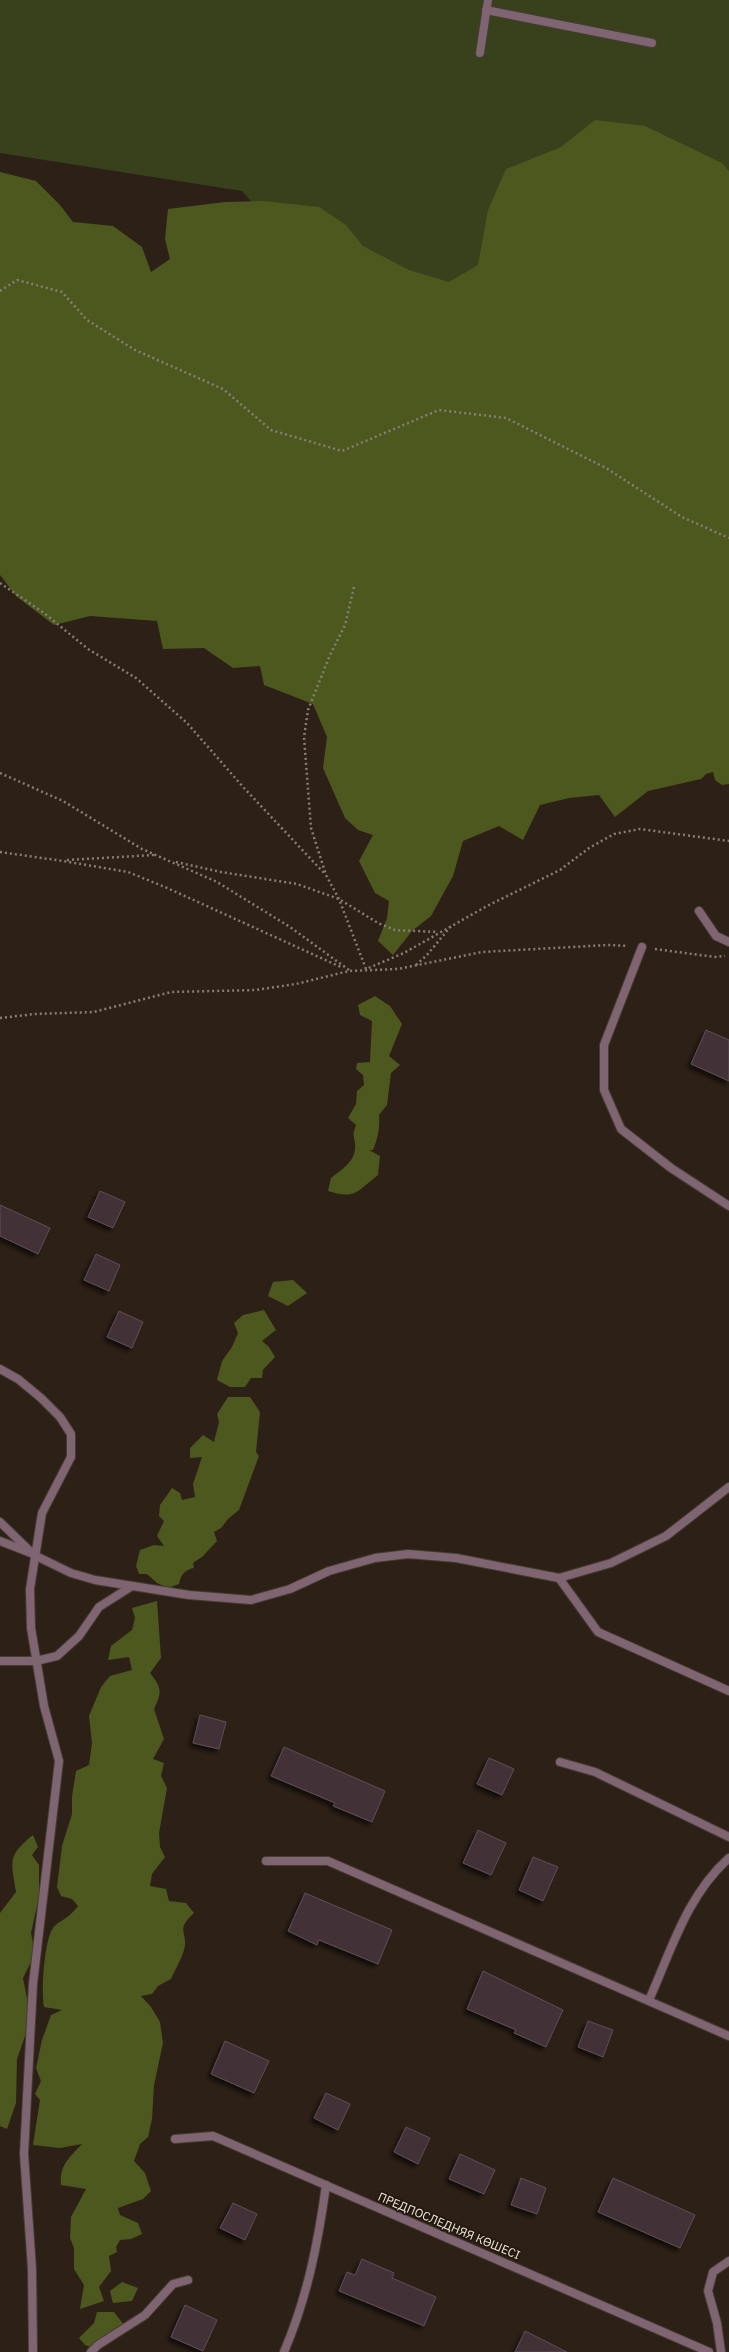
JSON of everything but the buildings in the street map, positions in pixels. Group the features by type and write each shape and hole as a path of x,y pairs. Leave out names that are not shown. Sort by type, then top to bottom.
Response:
{"street":[{"path":"480,53 488,0"},
{"path":"486,10 652,43"},
{"path":"699,911 716,936 729,942"},
{"path":"642,947 604,1045 604,1090 621,1129 671,1168 729,1206"},
{"path":"0,1369 18,1379 41,1398 60,1417 71,1434 71,1456 42,1513 34,1555 30,1588 30,1628 44,1706 59,1761 33,1984 24,2154 32,2269 33,2352"},
{"path":"0,1541 34,1555 71,1573 95,1580 189,1595 252,1600 290,1589 329,1571 375,1558 408,1554 456,1558 559,1578 610,1563 666,1536 729,1487"},
{"path":"0,1522 34,1555"},
{"path":"559,1578 598,1632 729,1691"},
{"path":"0,1661 36,1661 57,1656 79,1636 99,1607 132,1586"},
{"path":"560,1762 595,1772 729,1838"},
{"path":"649,2000 692,1901 716,1869 729,1858"},
{"path":"266,1860 328,1861 729,2036"},
{"name":"ПРЕДПОСЛЕДНЯЯ КӨШЕСІ","path":"176,2139 213,2136 709,2352"},
{"path":"285,2352 305,2298 311,2273 326,2185"},
{"path":"721,2352 717,2324 708,2291 713,2272 729,2261"},
{"path":"91,2352 98,2345 146,2315 173,2284 188,2280"}],"path":[{"path":"0,290 17,280 62,292 87,320 135,350 223,389 271,430 342,450 439,410 506,418 606,468 682,517 729,538"},
{"path":"0,583 44,614 88,649 136,678 187,723 244,788 326,875"},
{"path":"354,587 345,625 330,655 308,710 304,737 311,828 326,875 339,899 366,969"},
{"path":"0,773 63,801 154,854 217,882 290,927 349,971"},
{"path":"366,969 404,953 452,925 560,870 589,848 614,834 640,829 729,841"},
{"path":"0,852 62,861 135,875 349,971"},
{"path":"62,861 154,854"},
{"path":"169,861 221,872 297,884 339,899 378,923 395,930 439,932"},
{"path":"415,966 427,955 452,925"},
{"path":"0,1018 35,1014 94,1012 171,992 256,990 296,984 349,971 366,969 398,970 482,952 608,945 642,947 715,957 729,956"}],"green space":[{"path":"0,0 729,0 729,463 367,337 242,191 0,153"},
{"path":"595,120 645,126 722,163 729,171 729,784 722,785 715,780 713,772 706,774 701,779 648,791 615,817 599,795 569,798 540,805 523,840 499,826 463,841 453,876 431,916 412,931 393,955 378,941 387,918 389,901 375,893 359,861 373,835 358,830 345,818 323,768 327,737 313,704 264,685 260,666 233,668 204,648 163,649 157,621 90,616 54,625 16,596 0,575 0,172 36,181 60,205 73,222 113,226 142,247 151,272 170,259 165,239 168,209 225,202 263,201 319,207 346,225 363,246 409,270 449,282 478,265 488,210 506,169 561,147"},
{"path":"375,996 390,1006 402,1024 389,1056 400,1065 391,1073 387,1105 379,1115 378,1133 373,1150 369,1150 380,1156 378,1175 356,1192 345,1195 337,1194 328,1191 331,1178 348,1164 354,1155 355,1150 354,1133 356,1125 348,1118 356,1104 357,1091 364,1085 363,1075 356,1069 357,1063 370,1062 372,1021 360,1015 358,1005"},
{"path":"293,1280 307,1293 288,1306 268,1296 273,1282"},
{"path":"264,1310 276,1330 262,1341 269,1347 275,1357 263,1370 262,1378 251,1378 245,1387 230,1387 217,1380 222,1361 232,1347 238,1333 234,1323 243,1315"},
{"path":"228,1397 250,1397 260,1412 256,1452 259,1456 239,1510 228,1519 221,1528 214,1532 217,1541 203,1556 193,1563 194,1568 184,1573 179,1584 168,1588 157,1583 147,1574 139,1574 136,1566 140,1550 154,1545 164,1546 157,1536 164,1521 159,1516 160,1505 172,1488 180,1493 182,1500 195,1497 193,1484 202,1457 190,1458 190,1448 203,1435 214,1442 219,1422 217,1414"},
{"path":"157,1601 161,1658 150,1673 160,1690 154,1709 164,1739 153,1759 164,1763 161,1776 167,1788 159,1833 160,1847 165,1857 152,1874 150,1886 166,1889 169,1901 186,1903 194,1913 188,1919 183,1928 185,1939 184,1950 171,1979 158,1986 152,1994 141,1996 151,2007 160,2022 163,2043 154,2085 152,2119 148,2137 140,2144 134,2161 145,2173 151,2191 143,2199 118,2208 120,2215 138,2223 142,2234 131,2239 120,2240 116,2247 117,2252 109,2256 111,2271 99,2287 104,2301 80,2309 84,2285 74,2269 74,2248 70,2238 71,2217 86,2189 61,2185 61,2178 66,2162 82,2144 60,2148 33,2145 40,2100 35,2094 41,2081 36,2068 42,2040 51,2015 62,2010 44,2007 43,1990 45,1955 47,1944 53,1928 71,1914 78,1906 72,1899 61,1896 57,1887 62,1846 72,1814 72,1797 76,1771 89,1765 92,1743 89,1716 101,1687 110,1676 132,1670 129,1657 108,1660 111,1646 132,1630 135,1618 132,1608"},
{"path":"33,1835 38,1847 32,1855 39,1865 39,1897 31,1933 35,1954 23,1978 31,2019 17,2059 16,2103 7,2129 0,2126 0,1913 16,1892 12,1866 15,1854 19,1848"},
{"path":"122,2282 138,2288 132,2301 113,2303 110,2291"},
{"path":"97,2312 114,2312 124,2325 110,2336 100,2350 85,2345 79,2338 94,2323"}]}
